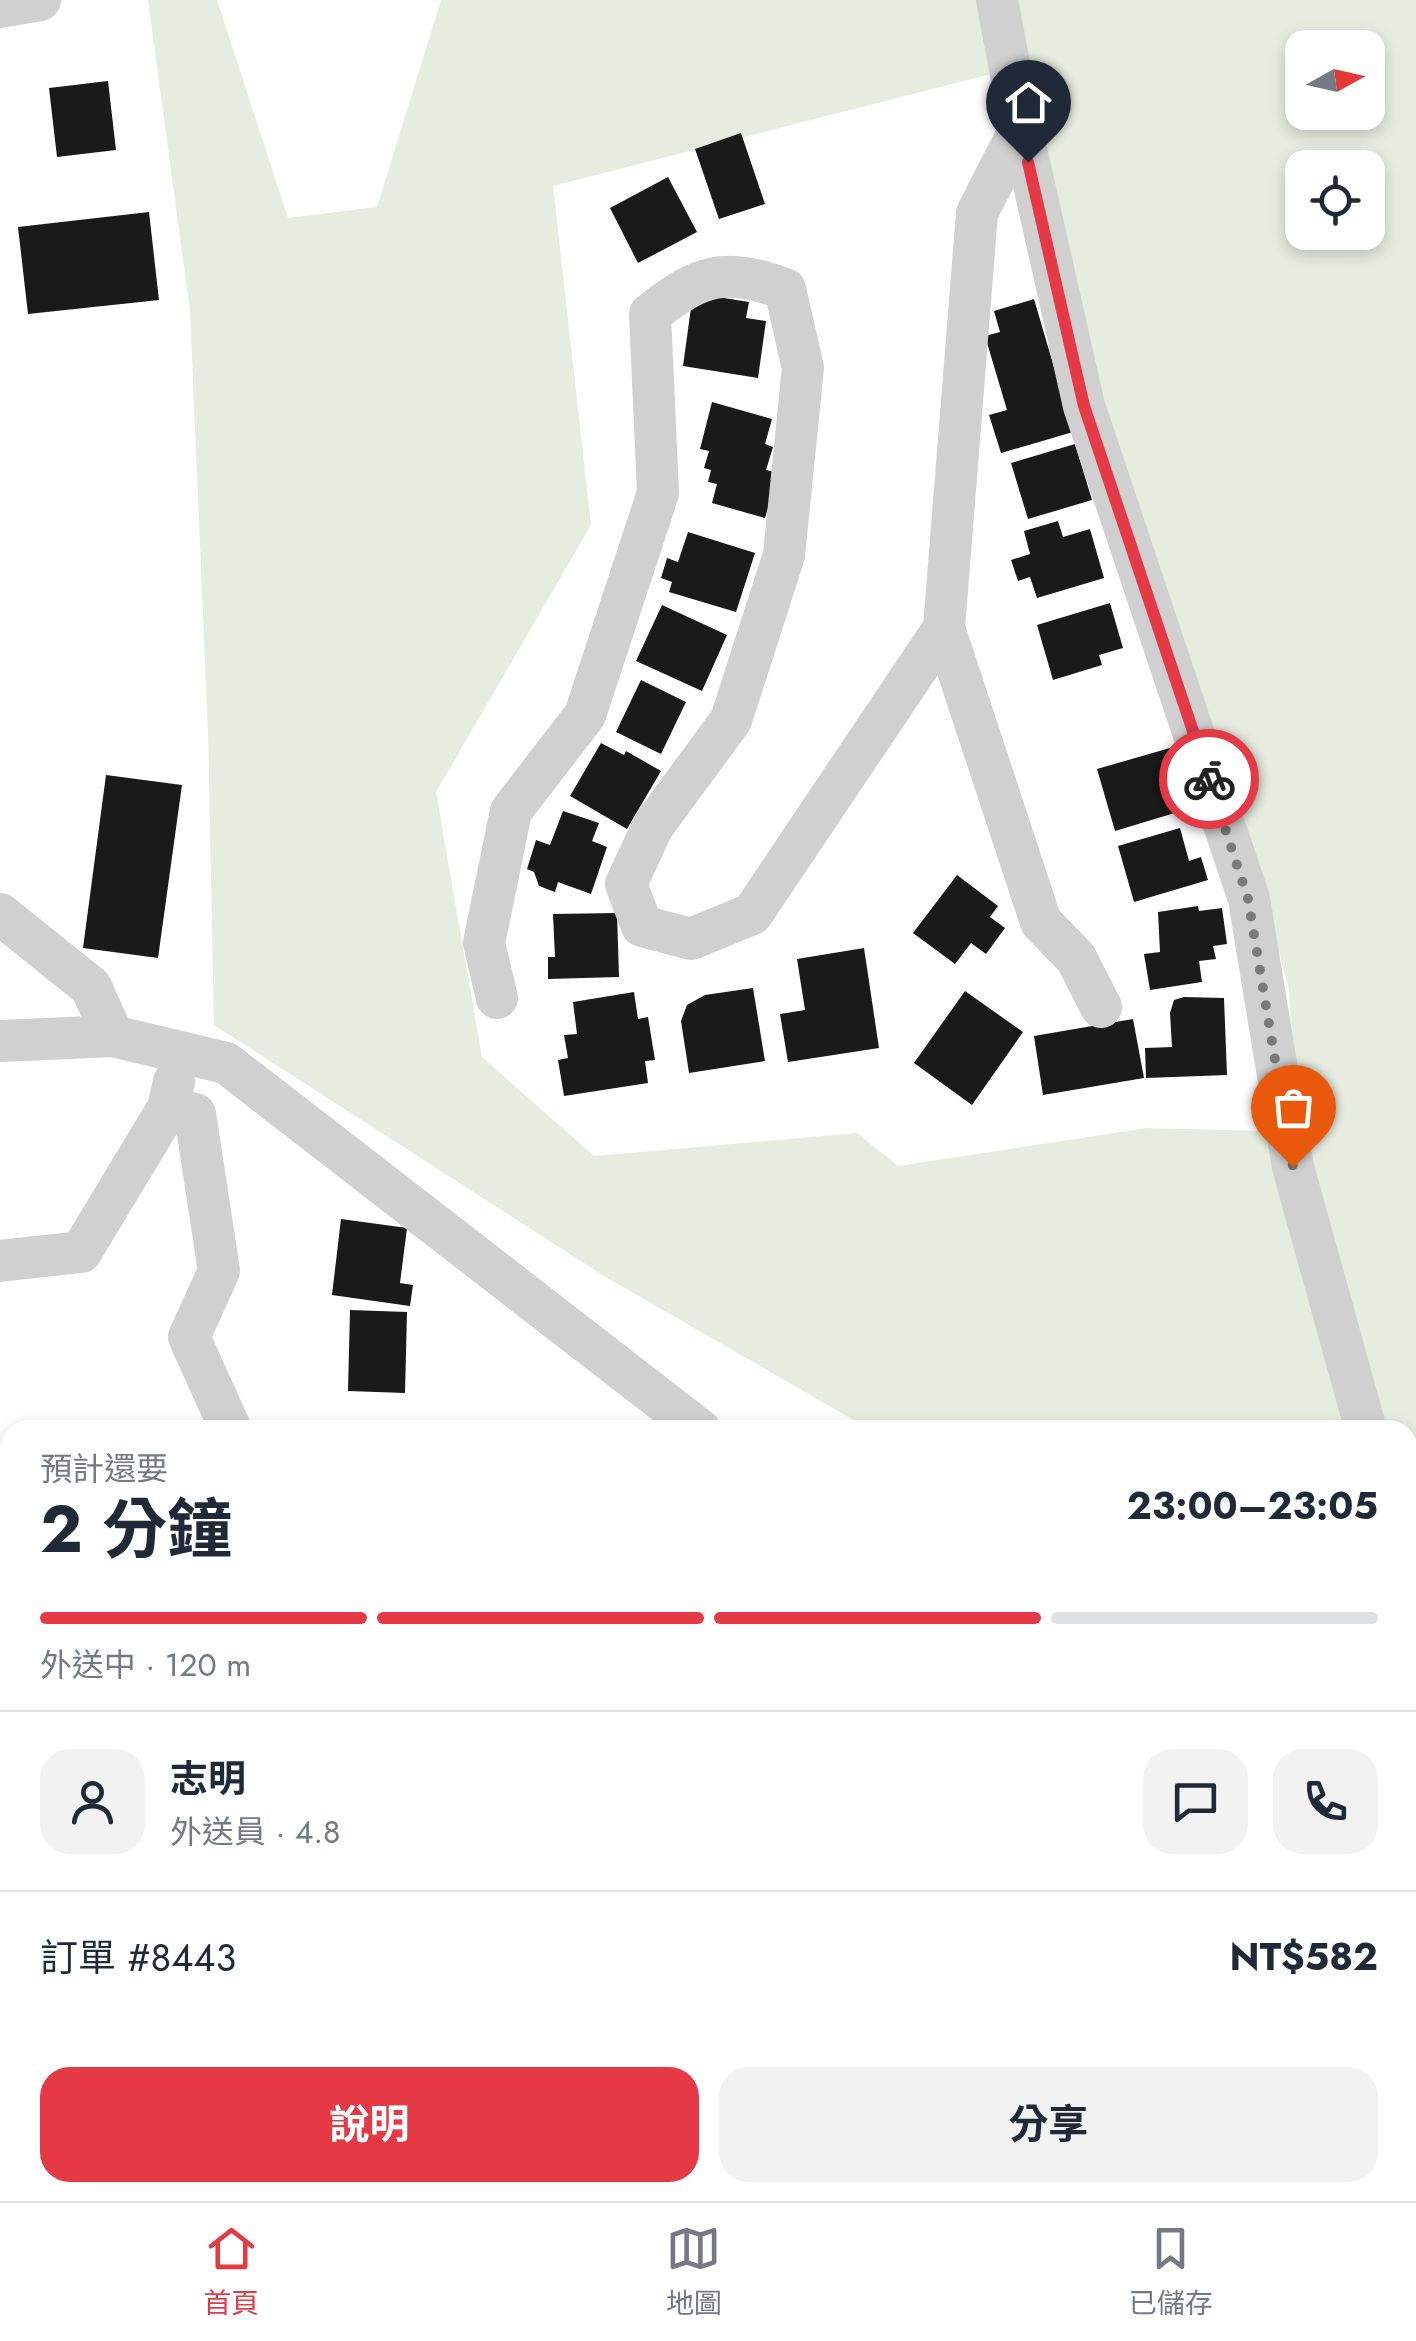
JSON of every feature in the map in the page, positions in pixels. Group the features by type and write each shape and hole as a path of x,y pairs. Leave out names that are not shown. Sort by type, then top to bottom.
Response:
{"street":[{"path":"0,6 40,0"},
{"path":"997,0 1021,127 1084,406 1248,899 1293,1167 1363,1420"},
{"path":"1021,127 976,213 944,628 1042,922 1076,958 1101,1007"},
{"path":"497,998 484,944 512,811 584,714 658,493 650,314 688,285 742,274 784,288 803,368 784,556 730,720 653,826 626,884 642,926 691,939 752,914 944,628"},
{"path":"0,914 90,987 113,1036"},
{"path":"0,1041 113,1036 226,1063 687,1420"},
{"path":"0,1261 81,1252 168,1108 181,1052"},
{"path":"168,1108 195,1114 219,1271 189,1337 226,1420"}],"shaded area":[{"path":"148,0 217,0 288,218 377,207 441,0 1416,0 1416,1420 854,1420 604,1276 214,1025 208,730 190,311","holes":["995,73 1085,383 1237,789 1289,990 1300,1132 1147,1128 898,1166 857,1133 594,1156 482,1057 436,792 591,525 553,186"]}],"building":[{"path":"108,81 116,150 57,157 49,88"},
{"path":"741,133 765,204 719,219 695,149"},
{"path":"668,177 697,232 638,263 610,208"},
{"path":"149,212 159,300 28,314 18,227"},
{"path":"693,293 749,302 746,318 766,321 758,378 683,366"},
{"path":"1034,299 1073,432 1001,453 989,415 1007,410 985,336 1000,332 994,311"},
{"path":"712,402 772,419 765,444 773,447 766,470 778,473 765,518 712,503 717,484 708,482 711,470 704,468 709,451 700,449"},
{"path":"1075,444 1092,500 1028,519 1011,463"},
{"path":"1058,521 1063,537 1090,529 1104,578 1037,598 1030,577 1018,581 1011,560 1030,554 1024,531"},
{"path":"688,532 755,553 736,612 669,592 672,582 661,578 667,558 678,562"},
{"path":"1110,603 1123,648 1099,655 1102,665 1053,680 1037,625"},
{"path":"662,605 727,635 702,691 636,661"},
{"path":"641,680 686,702 661,754 616,732"},
{"path":"601,743 624,755 626,751 661,771 627,829 570,796"},
{"path":"1170,748 1188,809 1115,831 1097,769"},
{"path":"106,775 182,785 158,958 83,948"},
{"path":"563,811 599,823 592,841 607,847 591,894 558,882 555,892 539,886 534,872 527,869 536,840 550,845"},
{"path":"1180,828 1189,861 1201,857 1208,880 1134,902 1118,846"},
{"path":"957,875 998,906 990,917 1005,928 986,954 971,943 955,964 913,933"},
{"path":"1198,906 1199,911 1222,908 1227,944 1213,946 1216,959 1199,961 1202,982 1150,990 1144,954 1160,952 1158,912"},
{"path":"617,913 619,977 548,979 548,957 555,957 553,914"},
{"path":"864,948 879,1048 788,1062 780,1014 805,1010 797,959"},
{"path":"753,988 765,1061 689,1073 681,1021 687,1005 705,995"},
{"path":"965,991 1023,1032 972,1105 914,1063"},
{"path":"634,992 638,1019 648,1017 655,1060 645,1061 648,1083 564,1096 558,1060 568,1058 564,1035 577,1034 573,1002"},
{"path":"1224,998 1227,1075 1146,1078 1145,1048 1172,1047 1170,1013 1174,1000"},
{"path":"1133,1019 1144,1078 1043,1095 1034,1036"},
{"path":"341,1219 407,1228 400,1283 413,1285 410,1306 332,1295"},
{"path":"350,1310 407,1312 405,1393 348,1391"}],"way so far":[{"path":"1209,779 1248,899 1293,1167"}],"route":[{"path":"1028,162 1084,406 1209,779"}]}
